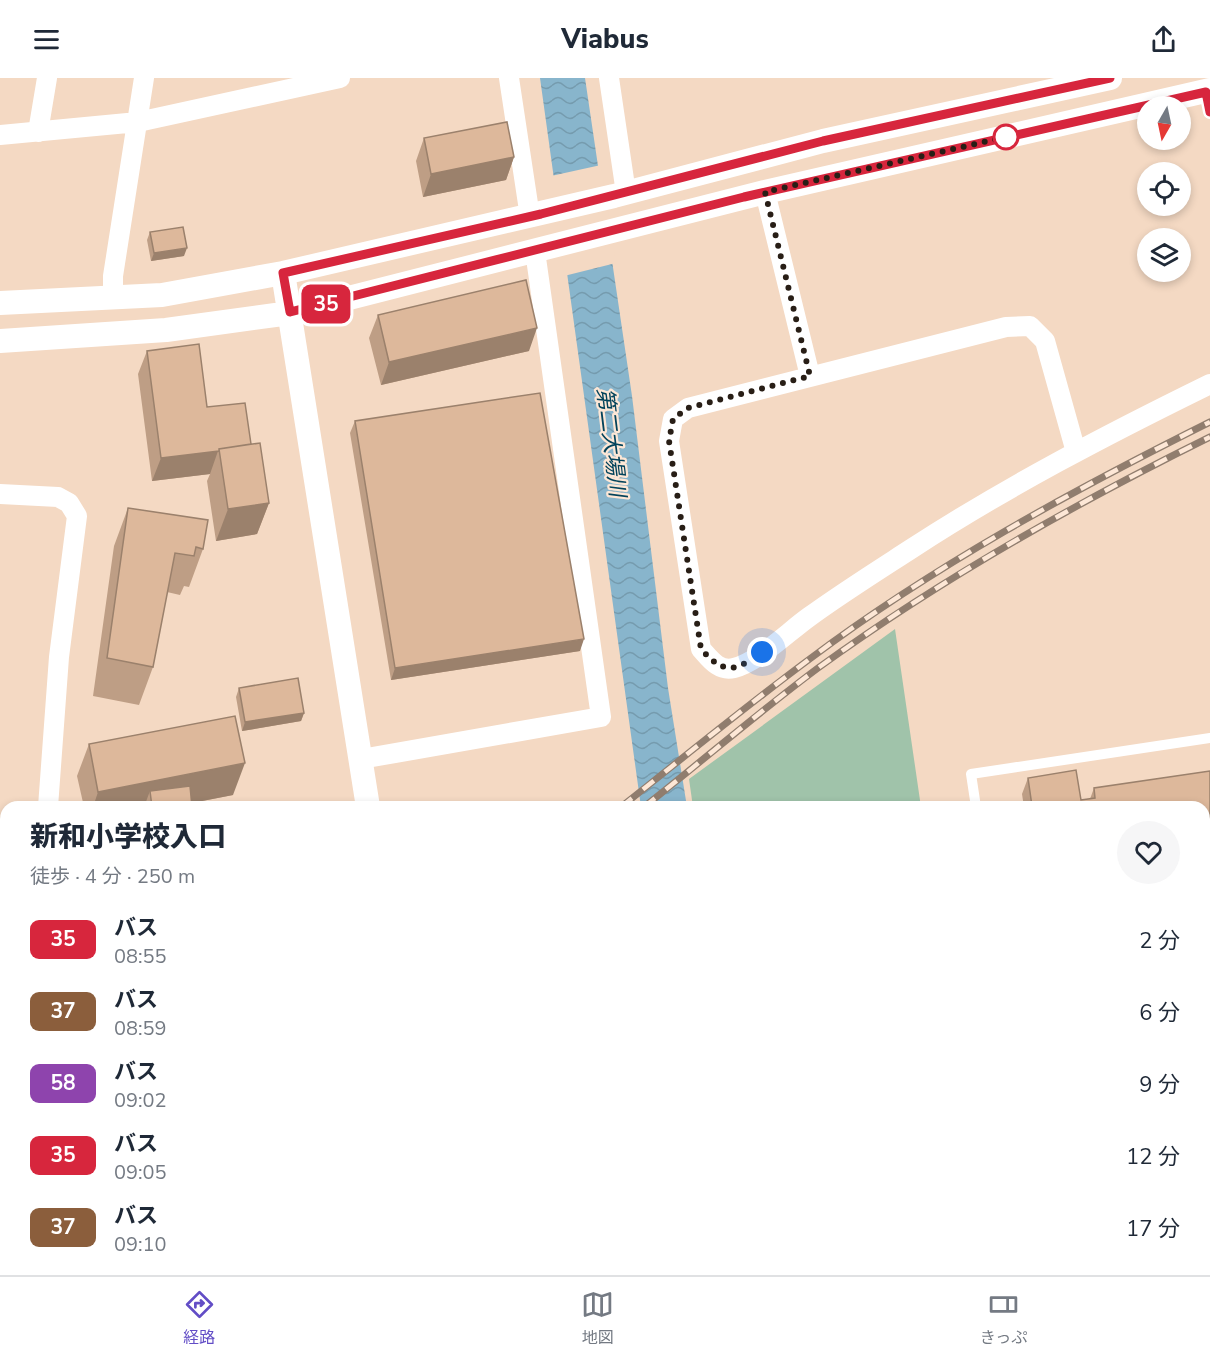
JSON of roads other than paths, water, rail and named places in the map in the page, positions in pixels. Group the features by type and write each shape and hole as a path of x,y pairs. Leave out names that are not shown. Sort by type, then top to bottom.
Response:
{"street":[{"path":"38,132 48,78"},
{"path":"113,299 114,276 144,78"},
{"path":"0,135 138,122 280,86 340,78"},
{"path":"509,78 536,215"},
{"path":"609,78 620,195"},
{"path":"0,303 162,295 283,273 620,195 823,141 1110,78"},
{"path":"0,341 166,330 290,312 765,192 1208,93"},
{"path":"765,192 810,376"},
{"path":"361,759 601,717 541,249"},
{"path":"283,273 367,801"},
{"path":"1076,452 1045,341 1030,326 1006,327 688,408 673,419 669,441 701,649 715,665 731,669 745,664 811,615 914,547 1076,452 1210,384"},
{"path":"0,494 58,497 69,503 77,516 59,657 48,801"}],"lane":[{"path":"975,801 970,774 1210,738"}],"water":[{"name":"第二大場川","path":"540,78 585,78 632,396 668,688 686,801 640,801"}],"railway":[{"path":"629,801 787,676 906,592 1056,502 1210,422"},
{"path":"651,801 818,668 912,604 1009,544 1210,437"}]}
